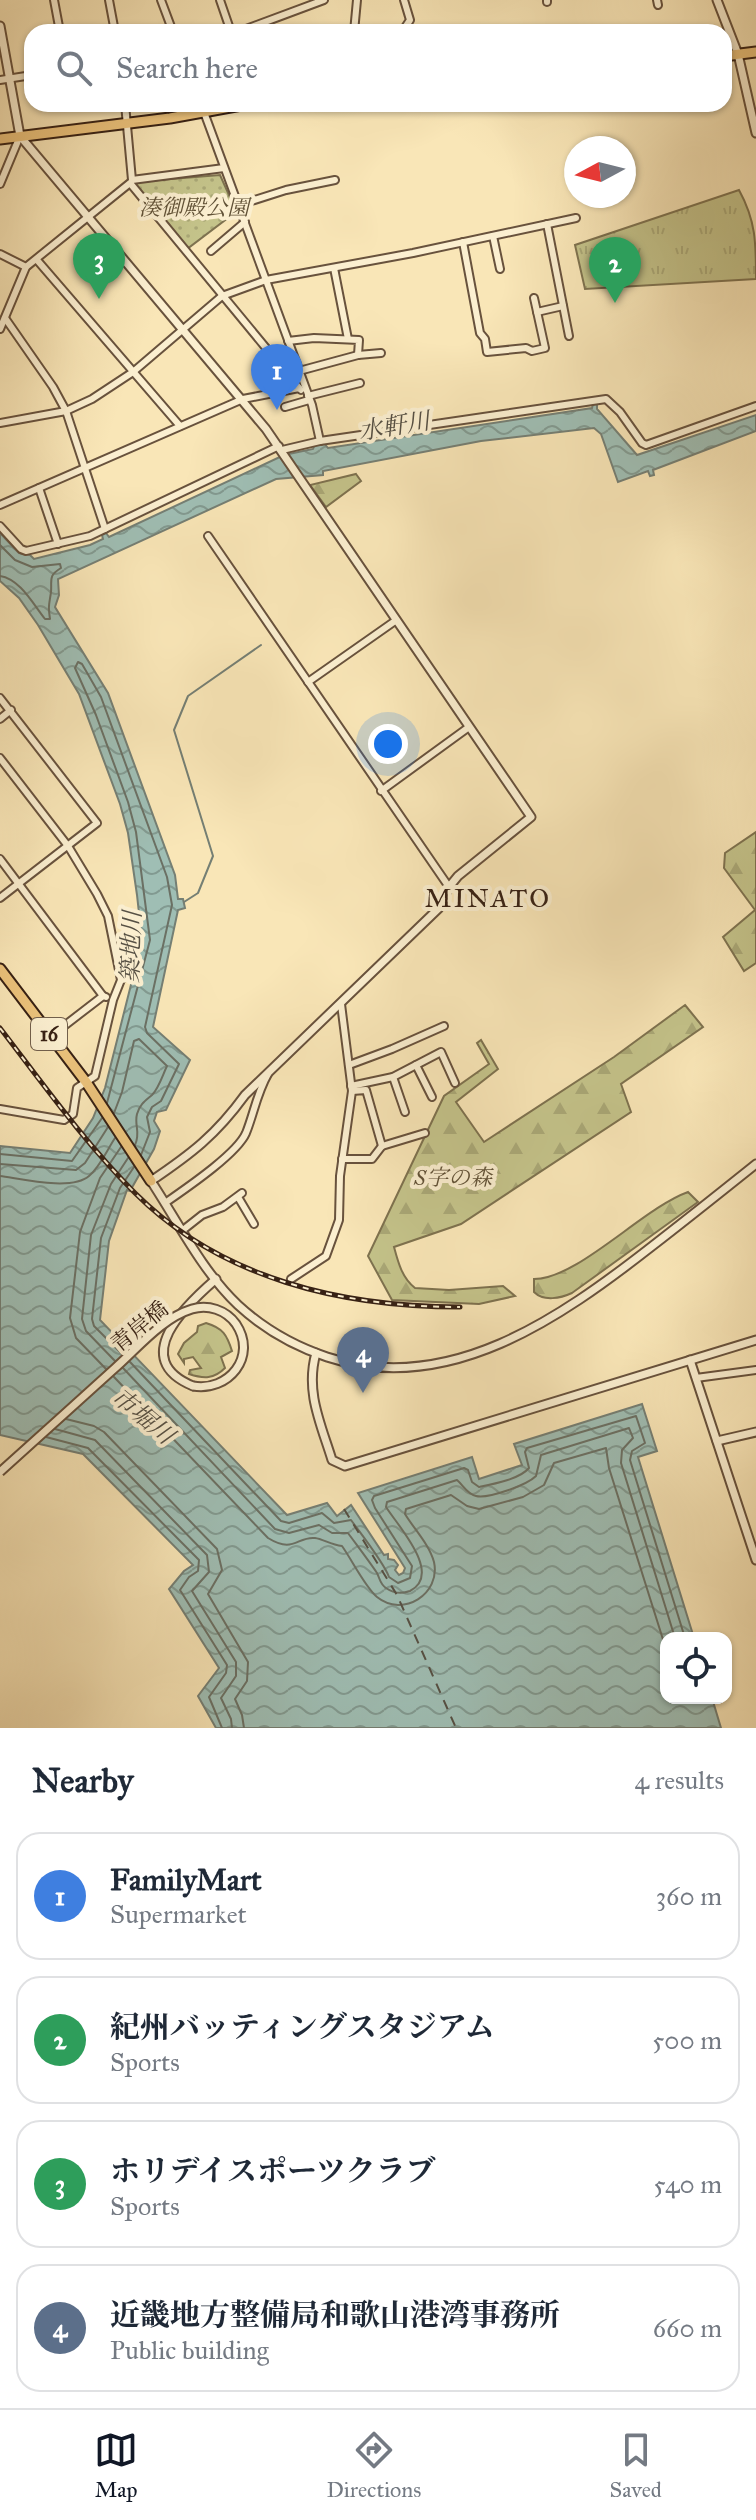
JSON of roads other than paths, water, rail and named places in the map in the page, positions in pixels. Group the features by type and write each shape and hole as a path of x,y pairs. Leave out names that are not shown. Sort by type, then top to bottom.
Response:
{"main road":[{"path":"732,55 756,52"},
{"path":"0,139 127,124 184,112"},
{"name":"16","path":"0,969 86,1082 148,1177"}],"street":[{"path":"54,0 58,24"},
{"path":"109,0 114,24"},
{"path":"161,0 170,24"},
{"path":"220,0 228,24"},
{"path":"260,24 324,0"},
{"path":"355,24 357,0"},
{"path":"404,0 410,20 407,24"},
{"path":"717,0 724,24"},
{"path":"0,26 5,79 20,136 243,399 281,449 531,817 449,887 439,908 245,1095 224,1123 195,1152 148,1177 165,1203 216,1279 237,1304 263,1326 316,1353 357,1366 411,1368 458,1359 512,1339 554,1317 594,1291 756,1164"},
{"path":"732,42 738,54 756,133"},
{"path":"126,112 131,181 222,296 308,397"},
{"path":"204,112 299,371 320,441"},
{"path":"0,184 20,136"},
{"path":"0,329 26,267 131,181 224,168"},
{"path":"239,205 286,190 335,180"},
{"path":"0,423 66,411 92,399 133,372 222,296 266,280 576,218"},
{"path":"211,251 245,222"},
{"path":"547,224 569,336"},
{"path":"493,236 500,269"},
{"path":"463,242 480,333 485,339 487,352 545,348 534,298"},
{"path":"0,254 26,267"},
{"path":"37,260 180,426"},
{"path":"334,268 348,339"},
{"path":"537,312 563,306"},
{"path":"5,317 66,411 105,529"},
{"path":"288,341 314,338 359,340 358,355"},
{"path":"299,371 358,355 381,353"},
{"path":"285,407 308,397 360,383"},
{"path":"0,505 243,399 299,388"},
{"path":"0,526 26,551 90,536 281,449 320,441 606,399 646,445 756,406"},
{"path":"39,488 58,544"},
{"path":"208,536 449,887"},
{"path":"308,682 395,621"},
{"path":"0,698 97,823 0,898"},
{"path":"0,719 11,710"},
{"path":"381,791 469,727"},
{"path":"0,758 68,846 97,894 108,916 121,980 113,1000 95,1076 77,1088 73,1114 64,1120 0,1109"},
{"path":"0,859 103,996 113,1000"},
{"path":"51,1036 103,996"},
{"path":"291,1279 328,1254 339,1220 342,1159 351,1088 341,1004"},
{"path":"349,1065 444,1026"},
{"path":"351,1088 393,1077 442,1053 455,1083"},
{"path":"416,1065 432,1097"},
{"path":"165,1203 203,1176 245,1136 258,1092 270,1071"},
{"path":"393,1077 405,1112"},
{"path":"351,1088 366,1090 382,1146"},
{"path":"342,1159 372,1159 382,1146 425,1133"},
{"path":"183,1230 202,1215 223,1207 240,1195 254,1224"},
{"name":"青岸橋","path":"0,1472 157,1330 188,1311 202,1307 216,1309 228,1316 241,1334 243,1348 234,1374 209,1388 193,1386 181,1380 169,1367 165,1357 165,1339 172,1323 184,1308 216,1279"},
{"path":"316,1353 310,1377 313,1396 332,1460 342,1466 756,1340"},
{"path":"690,1360 756,1560"},
{"path":"696,1378 756,1370"},
{"path":"717,1441 756,1432"}],"water":[{"name":"市堀川","path":"593,404 597,404 597,409 637,455 756,415 756,431 653,470 654,475 650,476 648,471 618,482 601,434 594,428 481,441 323,471 323,475 276,479 58,579 59,595 55,607 108,693 175,875 178,899 183,899 185,908 178,910 153,1027 190,1060 166,1110 157,1112 154,1121 160,1131 154,1149 130,1191 127,1190 109,1241 100,1320 287,1515 327,1503 337,1516 351,1505 384,1555 388,1554 388,1559 398,1565 395,1570 399,1575 405,1568 358,1493 472,1457 479,1479 522,1465 514,1444 642,1404 657,1451 638,1457 692,1632 660,1632 660,1704 714,1704 721,1728 216,1728 198,1696 219,1668 169,1589 193,1565 83,1454 0,1435 0,1146 70,1153 93,1118 105,1088 142,941 128,833 120,804 79,694 38,625 19,598 0,581 0,533 19,553 34,559 90,545 103,539 102,535 106,533 109,537 284,455 313,449 315,444 324,443 328,448 592,408"}],"waterway":[{"path":"184,902 198,893 213,856 174,730 188,696 261,645"}],"railway":[{"path":"0,1028 65,1113 117,1174 169,1223 205,1247 245,1267 328,1294 416,1306 460,1307"}],"place":[{"name":"ホリデイスポーツクラブ","path":"99,299"},
{"name":"紀州バッティングスタジアム","path":"615,303"},
{"name":"FamilyMart","path":"277,410"},
{"name":"近畿地方整備局和歌山港湾事務所","path":"363,1393"}],"district":[{"name":"MINATO","path":"488,898"}],"park label":[{"name":"湊御殿公園","path":"194,207"},
{"name":"S字の森","path":"453,1177"}],"water label":[{"name":"水軒川","path":"394,426"},
{"name":"築地川","path":"131,947"}]}
